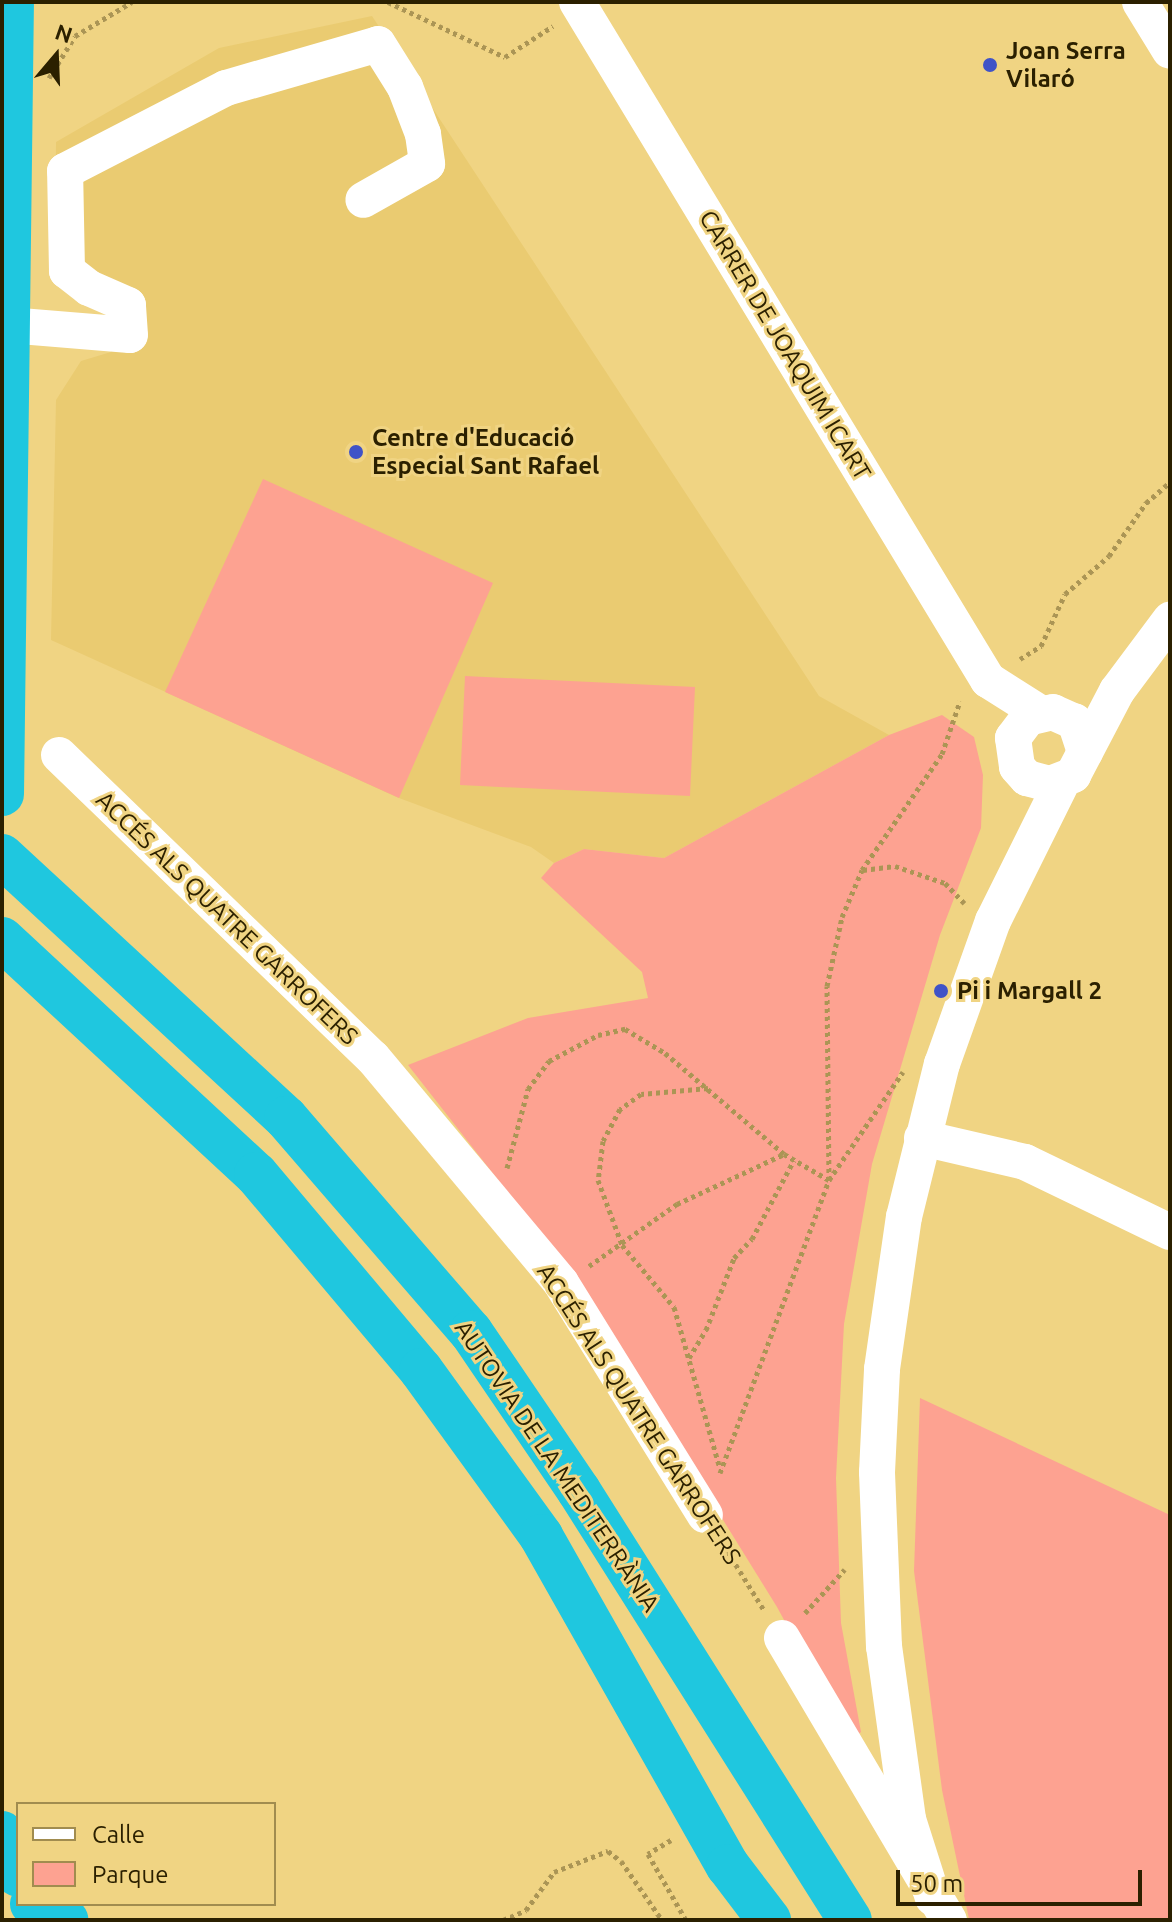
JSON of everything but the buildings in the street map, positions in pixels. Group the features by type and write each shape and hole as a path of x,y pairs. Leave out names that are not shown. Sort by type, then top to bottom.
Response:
{"highway":[{"path":"2,794 12,18"},
{"name":"AUTOVIA DE LA MEDITERRÀNIA","path":"2,856 286,1118 471,1332 579,1491 850,1920"},
{"path":"2,939 256,1174 421,1370 541,1536 728,1866 769,1920"},
{"path":"2,1833 3,1852 16,1872"},
{"path":"728,1866 746,1920"},
{"path":"36,1906 66,1920"},
{"path":"49,1906 66,1920"}],"street":[{"path":"1140,2 1170,51"},
{"name":"CARRER DE JOAQUIM ICART","path":"566,14 991,681 1013,738"},
{"path":"8,325 130,335 128,305 89,288 67,271 65,171 226,88 378,44 405,87 423,134 427,164 363,200"},
{"path":"941,1909 908,1819 884,1647 877,1512 882,1369 904,1217 922,1138 966,994 1015,875 1062,782 1081,765 1117,691 1170,620"},
{"name":"CARRER DE JOAQUIM ICART","path":"991,681 1053,714"},
{"path":"1062,782 1038,783 1027,778 1017,767 1013,738 1019,726 1117,691"},
{"path":"1053,714 1081,731 1085,752"},
{"name":"ACCÉS ALS QUATRE GARROFERS","path":"59,755 373,1058 561,1283 705,1515"},
{"path":"1015,875 1027,778"},
{"path":"922,1138 1025,1162 1170,1232"},
{"path":"782,1638 941,1909"}],"path":[{"path":"48,81 75,36 132,2"},
{"path":"388,2 505,57 566,14"},
{"path":"829,1180 827,986 842,917 862,870 991,681 1041,646 1065,594 1109,556 1146,503 1170,482"},
{"path":"862,870 895,866 945,883 964,903"},
{"path":"484,1191 512,1164 528,1089 549,1061 598,1035 625,1029 708,1088 784,1154 829,1180"},
{"path":"705,1515 829,1180 904,1071"},
{"path":"708,1088 641,1094 620,1109 603,1141 598,1180 622,1245 674,1307 721,1470"},
{"path":"561,1283 622,1245 677,1204 784,1154"},
{"path":"689,1359 706,1330 734,1258 752,1239 794,1160"},
{"name":"ACCÉS ALS QUATRE GARROFERS","path":"705,1515 782,1638"},
{"path":"782,1638 845,1569"},
{"path":"503,1920 526,1910 554,1872 608,1851 621,1861 662,1920"},
{"path":"457,1920 463,1920"}],"shaded area":[{"name":"Centre d'Educació Especial Sant Rafael","path":"372,16 819,696 889,735 664,858 584,849 554,863 531,847 399,798 51,640 56,400 81,361 111,352 113,313 55,263 56,142 219,48"}],"green space":[{"path":"263,479 493,583 399,798 165,692"},
{"path":"465,676 695,687 690,796 460,785"},
{"path":"942,715 974,737 983,775 981,828 940,935 872,1164 844,1324 836,1478 841,1623 861,1732 850,1741 777,1607 559,1258 408,1065 528,1018 648,998 642,972 541,878 554,863 584,849 664,858 889,735"},
{"path":"920,1398 1170,1515 1170,1920 969,1919 942,1790 914,1571"}],"place":[{"name":"Joan Serra Vilaró","path":"990,65"},
{"name":"Centre d'Educació Especial Sant Rafael","path":"356,452"},
{"name":"Pi i Margall 2","path":"941,991"}]}
